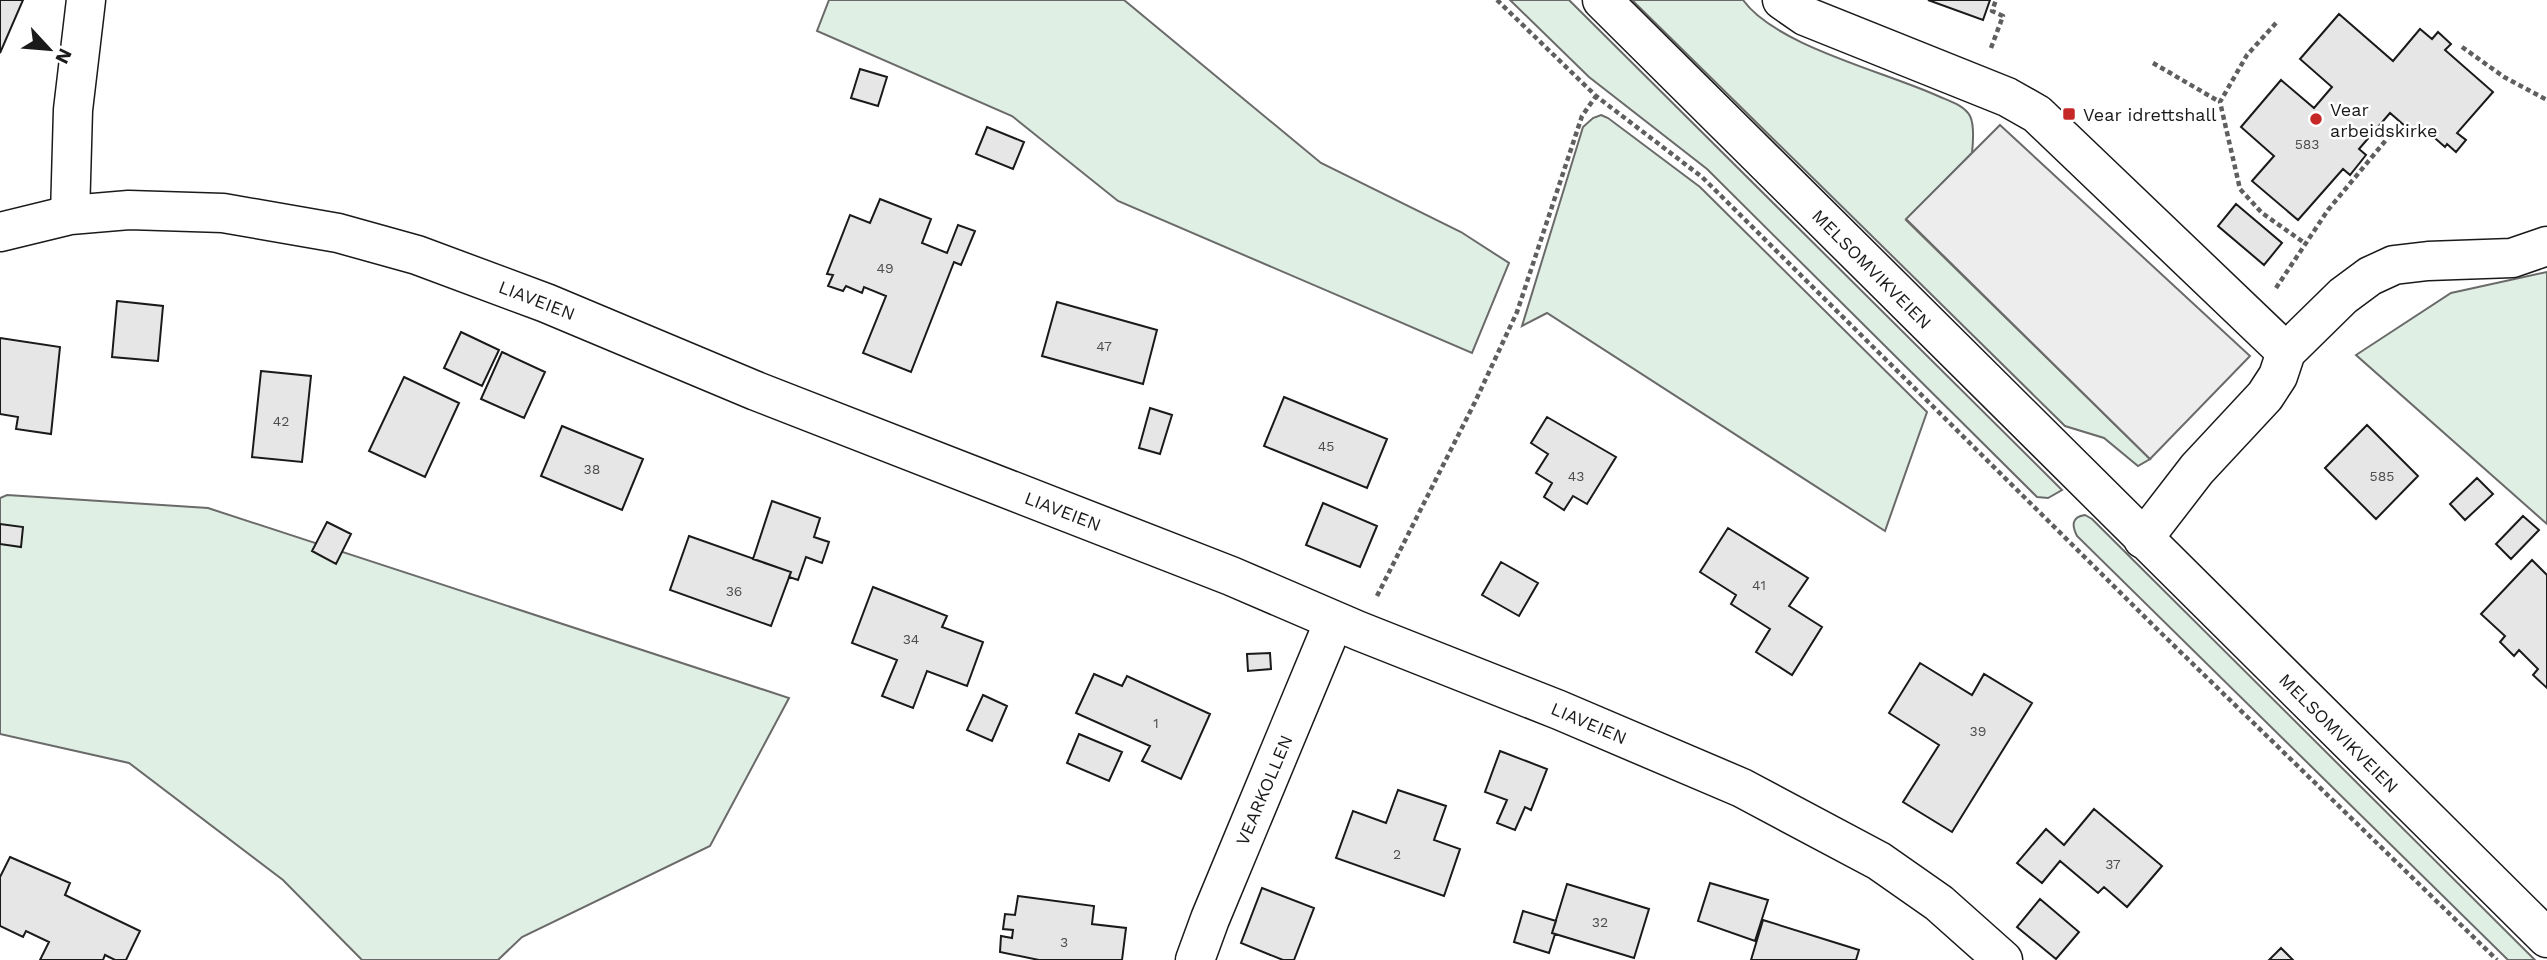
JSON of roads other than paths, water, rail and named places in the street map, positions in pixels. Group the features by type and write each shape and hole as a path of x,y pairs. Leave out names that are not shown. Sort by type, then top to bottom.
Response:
{"street":[{"path":"70,215 73,110 86,0"},
{"name":"MELSOMVIKVEIEN","path":"1602,0 2143,539 2543,927"},
{"path":"1782,0 1805,16 2007,97 2037,114 2286,352"},
{"name":"LIAVEIEN","path":"0,232 70,215 129,210 223,213 338,233 417,255 546,303 756,391 1231,576 1346,626 1559,710 1742,788 1878,861 1939,903 2003,960"},
{"path":"2143,539 2197,469 2265,396 2278,376 2286,352 2343,296 2370,275 2394,265 2512,258 2547,246"},
{"name":"VEARKOLLEN","path":"1195,960 1210,919 1346,626"}],"place":[{"name":"Vear idrettshall","path":"2069,114"},
{"name":"Vear arbeidskirke","path":"2316,119"}]}
